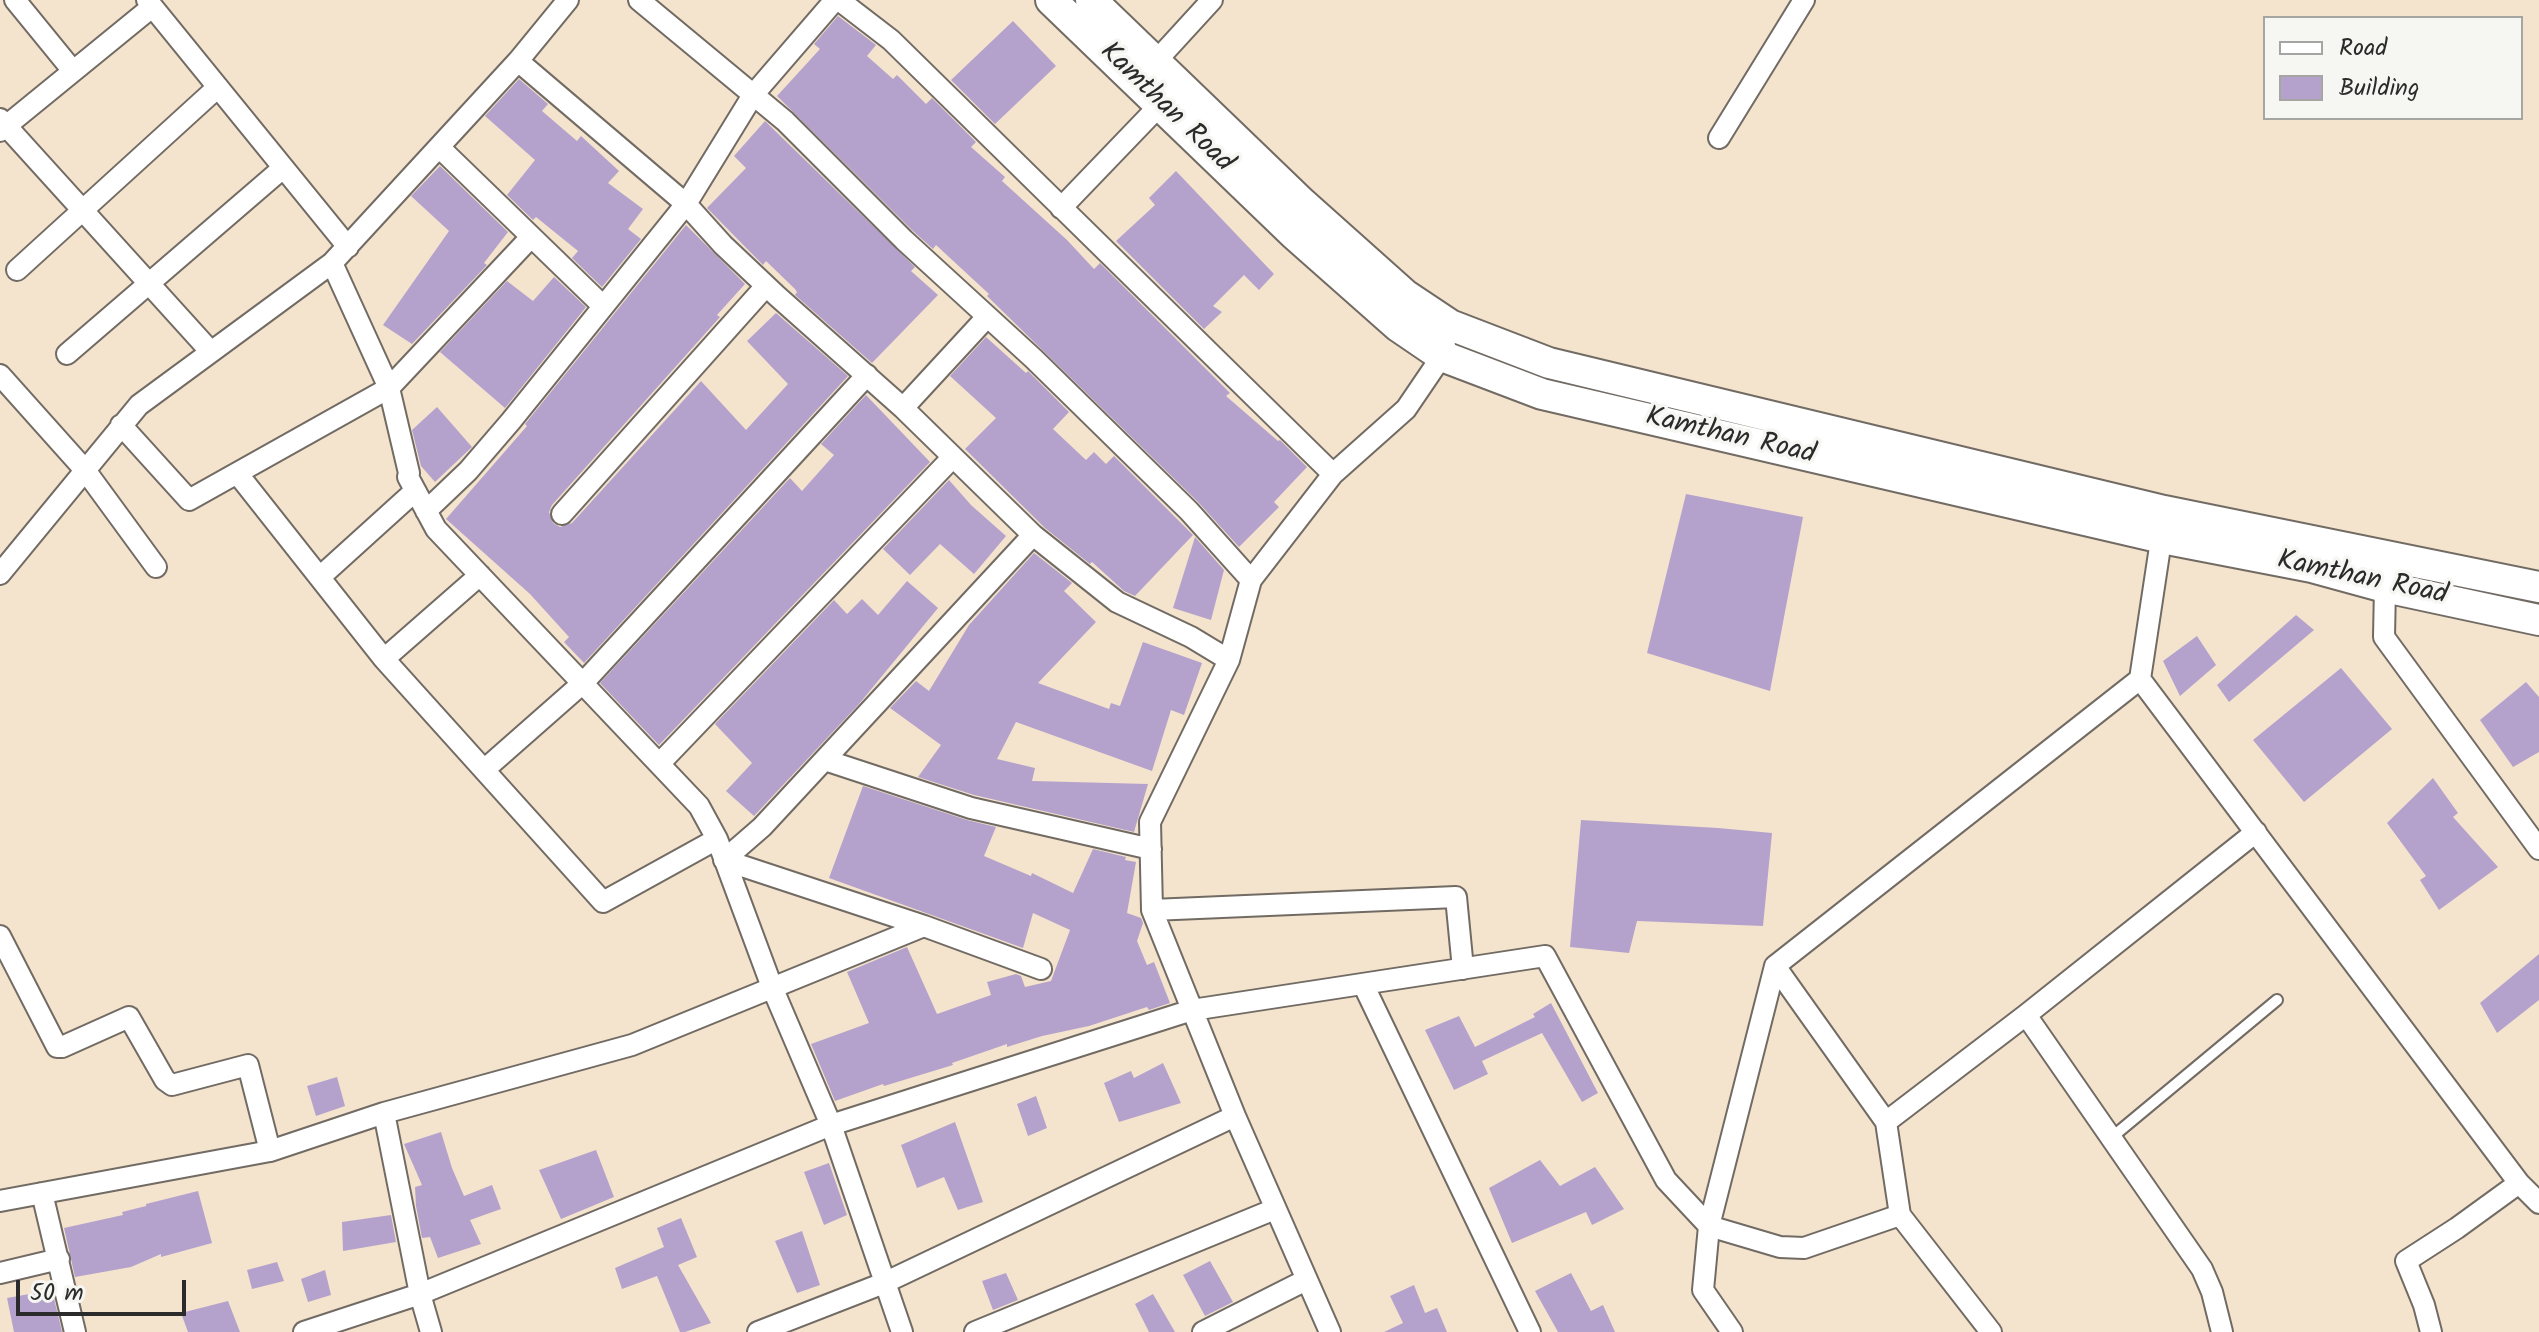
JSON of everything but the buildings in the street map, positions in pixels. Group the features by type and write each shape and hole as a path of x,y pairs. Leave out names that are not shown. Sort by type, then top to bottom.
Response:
{"main road":[{"name":"Kamthan Road","path":"1051,0 1146,73 1405,295 1450,325 1549,363 1751,412 2058,500 2163,525 2385,587 2539,620"},
{"name":"Kamthan Road","path":"1091,0 1146,73 1160,105 1305,244 1398,326 1442,356 1542,394 1746,441 2058,500"},
{"path":"1746,441 1751,412"},
{"name":"Kamthan Road","path":"2163,525 2389,557 2539,587"}],"street":[{"path":"15,0 73,71"},
{"path":"0,574 139,405 332,263 518,61 568,0"},
{"path":"639,0 785,121 904,240 1034,359 1189,511 1251,580"},
{"path":"426,511 468,471 686,204 753,95 837,0 891,40 1333,474"},
{"path":"1146,73 1212,0"},
{"path":"1719,138 1804,0"},
{"path":"211,352 2,125 73,71 150,4 348,247"},
{"path":"518,61 686,204 766,286 903,408 1033,535 1117,602 1191,637 1229,660"},
{"path":"17,270 218,87"},
{"path":"1061,208 1160,105"},
{"path":"439,147 603,306"},
{"path":"67,354 283,168"},
{"path":"121,425 189,500 389,388 531,237"},
{"path":"332,263 389,388 408,477 436,529 699,806 717,839 772,987 831,1125 902,1332"},
{"path":"562,514 766,286"},
{"path":"903,408 987,317"},
{"path":"1330,1332 1235,1116 1152,910 1150,822 1229,660 1251,580 1333,474 1406,409 1442,356 1450,325"},
{"path":"0,375 85,470 156,567"},
{"path":"484,770 584,682 867,375"},
{"path":"660,763 952,458"},
{"path":"237,473 384,659 603,902 717,839"},
{"path":"320,577 415,491"},
{"path":"1732,1332 1703,1290 1709,1226 1775,966 2140,679 2163,525"},
{"path":"724,860 762,827 1033,535"},
{"path":"2389,557 2384,637 2539,849"},
{"path":"384,659 480,575"},
{"path":"2140,679 2519,1183 2539,1203"},
{"path":"825,760 971,808 1151,849"},
{"path":"1886,1122 2256,832"},
{"path":"724,860 924,926 1041,969"},
{"path":"1152,910 1456,897 1463,969"},
{"path":"0,1201 270,1151 384,1113 632,1045 924,926"},
{"path":"0,936 57,1047 129,1017 165,1080 172,1085 248,1065 270,1151"},
{"path":"304,1332 420,1294 831,1125 1192,1010 1545,956 1666,1180 1709,1226 1780,1247 1804,1248 1900,1215"},
{"path":"1775,966 1886,1122 1900,1215 1991,1332"},
{"path":"1363,984 1530,1332"},
{"path":"2026,1015 2202,1269 2212,1292 2222,1332"},
{"path":"384,1113 420,1294 431,1332"},
{"path":"758,1332 884,1283 1235,1116"},
{"path":"2431,1332 2406,1261 2519,1183"},
{"path":"42,1193 75,1332"},
{"path":"975,1332 1275,1209"},
{"path":"0,1273 59,1259"},
{"path":"1203,1332 1306,1280"}],"lane":[{"path":"2111,1138 2277,1000"}]}
